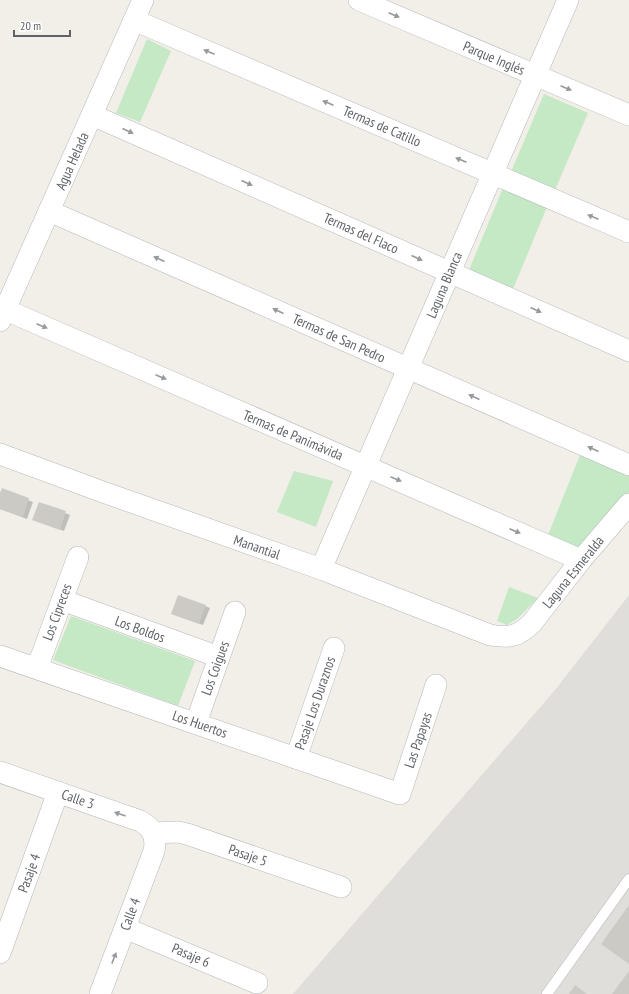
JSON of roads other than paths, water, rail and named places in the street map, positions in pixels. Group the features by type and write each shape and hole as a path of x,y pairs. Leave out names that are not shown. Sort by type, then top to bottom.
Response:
{"street":[{"name":"Agua Helada","path":"3,316 143,0"},
{"name":"Parque Inglés","path":"359,0 629,115"},
{"name":"Laguna Blanca","path":"321,569 568,0"},
{"name":"Termas de Catillo","path":"134,20 629,232"},
{"name":"Termas del Flaco","path":"92,115 629,351"},
{"name":"Termas de San Pedro","path":"49,212 629,465"},
{"name":"Termas de Panimávida","path":"3,316 366,466 581,560"},
{"name":"Manantial","path":"0,454 102,492 321,569 490,636 514,636"},
{"name":"Laguna Esmeralda","path":"514,636 532,623 581,560 629,504"},
{"name":"Los Cipreces","path":"37,668 78,557"},
{"name":"Los Boldos","path":"62,600 219,657"},
{"name":"Los Coigues","path":"196,723 235,612"},
{"name":"Pasaje Los Duraznos","path":"296,758 334,648"},
{"name":"Los Huertos","path":"0,656 400,794"},
{"name":"Las Papayas","path":"400,794 436,685"},
{"name":"Calle 3","path":"0,772 140,821 153,833"},
{"name":"Pasaje 4","path":"0,953 58,792"},
{"name":"Pasaje 5","path":"153,833 178,832 187,834 341,887"},
{"name":"Calle 4","path":"100,994 154,851 155,845 153,833"},
{"name":"Pasaje 6","path":"125,928 256,983"}],"lane":[{"path":"547,994 629,879"}]}
